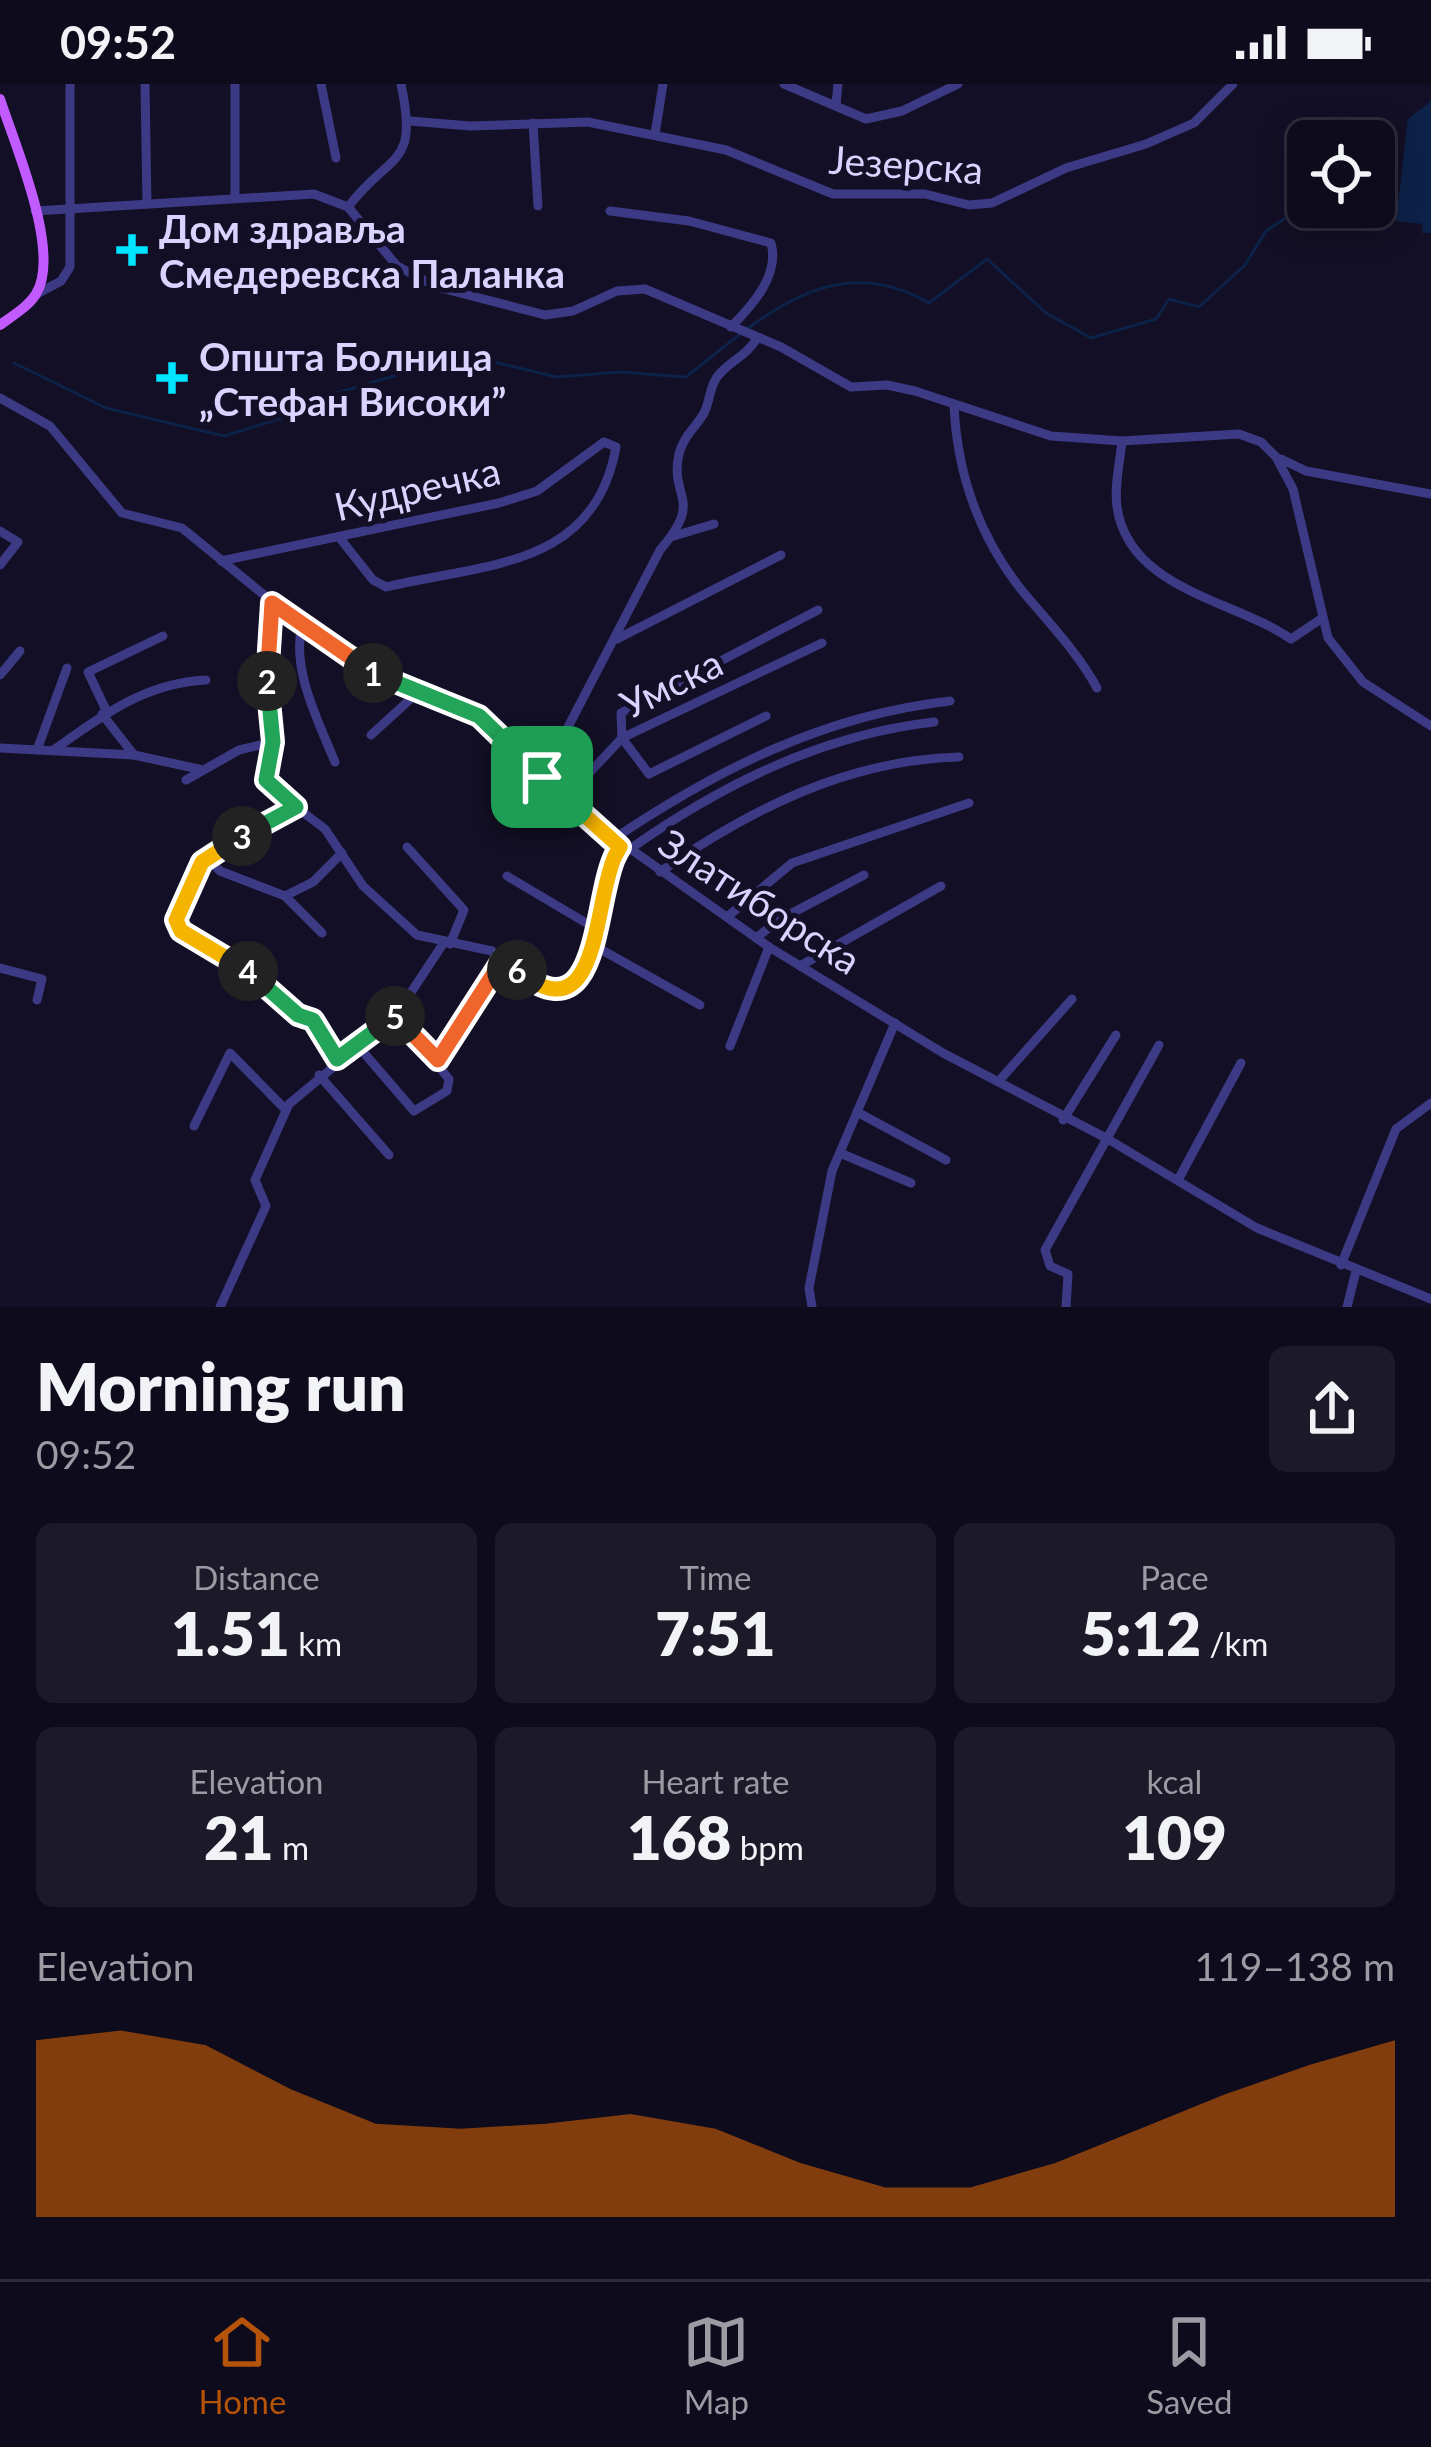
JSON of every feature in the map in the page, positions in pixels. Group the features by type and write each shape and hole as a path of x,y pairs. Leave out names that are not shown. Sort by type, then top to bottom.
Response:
{"main road":[{"path":"0,100 35,212 44,265 35,295 0,325"}],"street":[{"path":"35,295 69,271 70,84"},
{"path":"145,84 147,204"},
{"path":"235,84 235,197"},
{"path":"321,84 336,158"},
{"path":"348,207 389,169 410,122 400,84"},
{"path":"655,134 663,84"},
{"path":"784,84 866,119 880,118 958,84"},
{"path":"836,104 838,84"},
{"name":"Језерска","path":"410,122 588,122 726,150 833,194 925,194 969,205 992,203 1066,168 1147,144 1194,123 1233,84"},
{"path":"533,123 538,206"},
{"path":"35,212 314,194 348,207 397,266 437,287 545,315 573,311 617,291 645,289 743,332 839,384 886,385 1051,436 1122,441 1239,434 1261,442 1276,457 1306,471 1431,494"},
{"path":"542,777 688,505 678,457 687,435 706,411 719,374 750,351 743,332 774,255 771,242 689,221 610,211"},
{"name":"Златиборска","path":"0,398 50,426 122,513 182,528 302,626 383,680 479,716 562,801 620,846 800,966 1257,1228 1431,1299"},
{"path":"954,405 956,442 970,500 992,546 1097,688"},
{"path":"1122,441 1118,511 1127,536 1147,562 1291,639 1321,619"},
{"name":"Кудречка","path":"221,561 538,491 604,442 613,443 610,478 598,502 544,551 379,585 338,537"},
{"path":"1276,457 1301,519 1321,619 1337,653 1363,682 1431,726"},
{"path":"672,536 715,524"},
{"path":"0,531 18,542 0,565"},
{"path":"616,639 781,555"},
{"path":"272,603 266,648 273,742 266,780 325,830 376,902 417,935 492,950 542,988 565,991 582,973 598,930 601,887 620,846 695,787 807,733 865,715 950,701"},
{"path":"766,716 650,774 622,738 621,713 818,610"},
{"path":"302,626 298,646 312,703 335,762"},
{"path":"134,755 104,712 88,672 163,636"},
{"name":"Умска","path":"562,801 622,738 822,644"},
{"path":"0,675 20,651"},
{"path":"37,750 67,668"},
{"path":"55,749 104,712 154,689 206,680"},
{"path":"371,735 416,694"},
{"path":"620,846 792,758 843,739 934,722"},
{"path":"186,780 238,750 273,742"},
{"path":"0,748 134,755 199,769"},
{"path":"660,872 736,823 842,775 907,759 959,757"},
{"path":"727,917 792,863 969,802"},
{"path":"296,807 202,862 177,927 313,1020 337,1059"},
{"path":"220,1307 266,1206 255,1180 286,1110 337,1059 396,1015 464,910 407,847"},
{"path":"285,896 313,882 342,853"},
{"path":"208,859 220,872 285,896 322,933"},
{"path":"756,938 779,920 864,875"},
{"path":"507,876 598,930"},
{"path":"800,966 941,886"},
{"path":"593,944 700,1005"},
{"path":"730,1046 769,946"},
{"path":"438,1060 503,959"},
{"path":"0,968 42,979 37,1000"},
{"path":"998,1082 1072,999"},
{"path":"358,1046 415,1111 426,1108 449,1088 438,1060 396,1015"},
{"path":"812,1307 809,1288 840,1153 895,1023"},
{"path":"1063,1120 1116,1034"},
{"path":"1066,1307 1068,1274 1050,1266 1045,1250 1159,1045"},
{"path":"194,1126 230,1053 286,1110"},
{"path":"1178,1180 1240,1063"},
{"path":"319,1075 389,1155"},
{"path":"1341,1265 1396,1129 1431,1103"},
{"path":"857,1112 946,1160"},
{"path":"840,1153 911,1183"},
{"path":"1347,1307 1356,1271"}],"water":[{"path":"1431,101 1431,233 1422,233 1423,224 1396,221 1408,119"}],"waterway":[{"path":"14,363 106,408 224,436 302,412 323,397 464,355 557,377 620,372 686,377 741,333 798,297 860,282 894,287 929,303 987,259 1046,313 1091,338 1156,319 1169,299 1199,307 1245,265 1266,231 1287,217"}],"place":[{"name":"Дом здравља Смедеревска Паланка","path":"132,250"},
{"name":"Општа Болница „Стефан Високи”","path":"172,378"}],"route":[{"path":"272,603 383,680 479,716 542,777 562,801 620,847 601,887 593,944 582,973 565,991 542,988 503,959 449,1051 438,1060 420,1047 396,1015 337,1059 313,1020 298,1015 268,984 177,927 202,862 227,843 296,807 266,780 273,742 266,648 272,603"}]}
